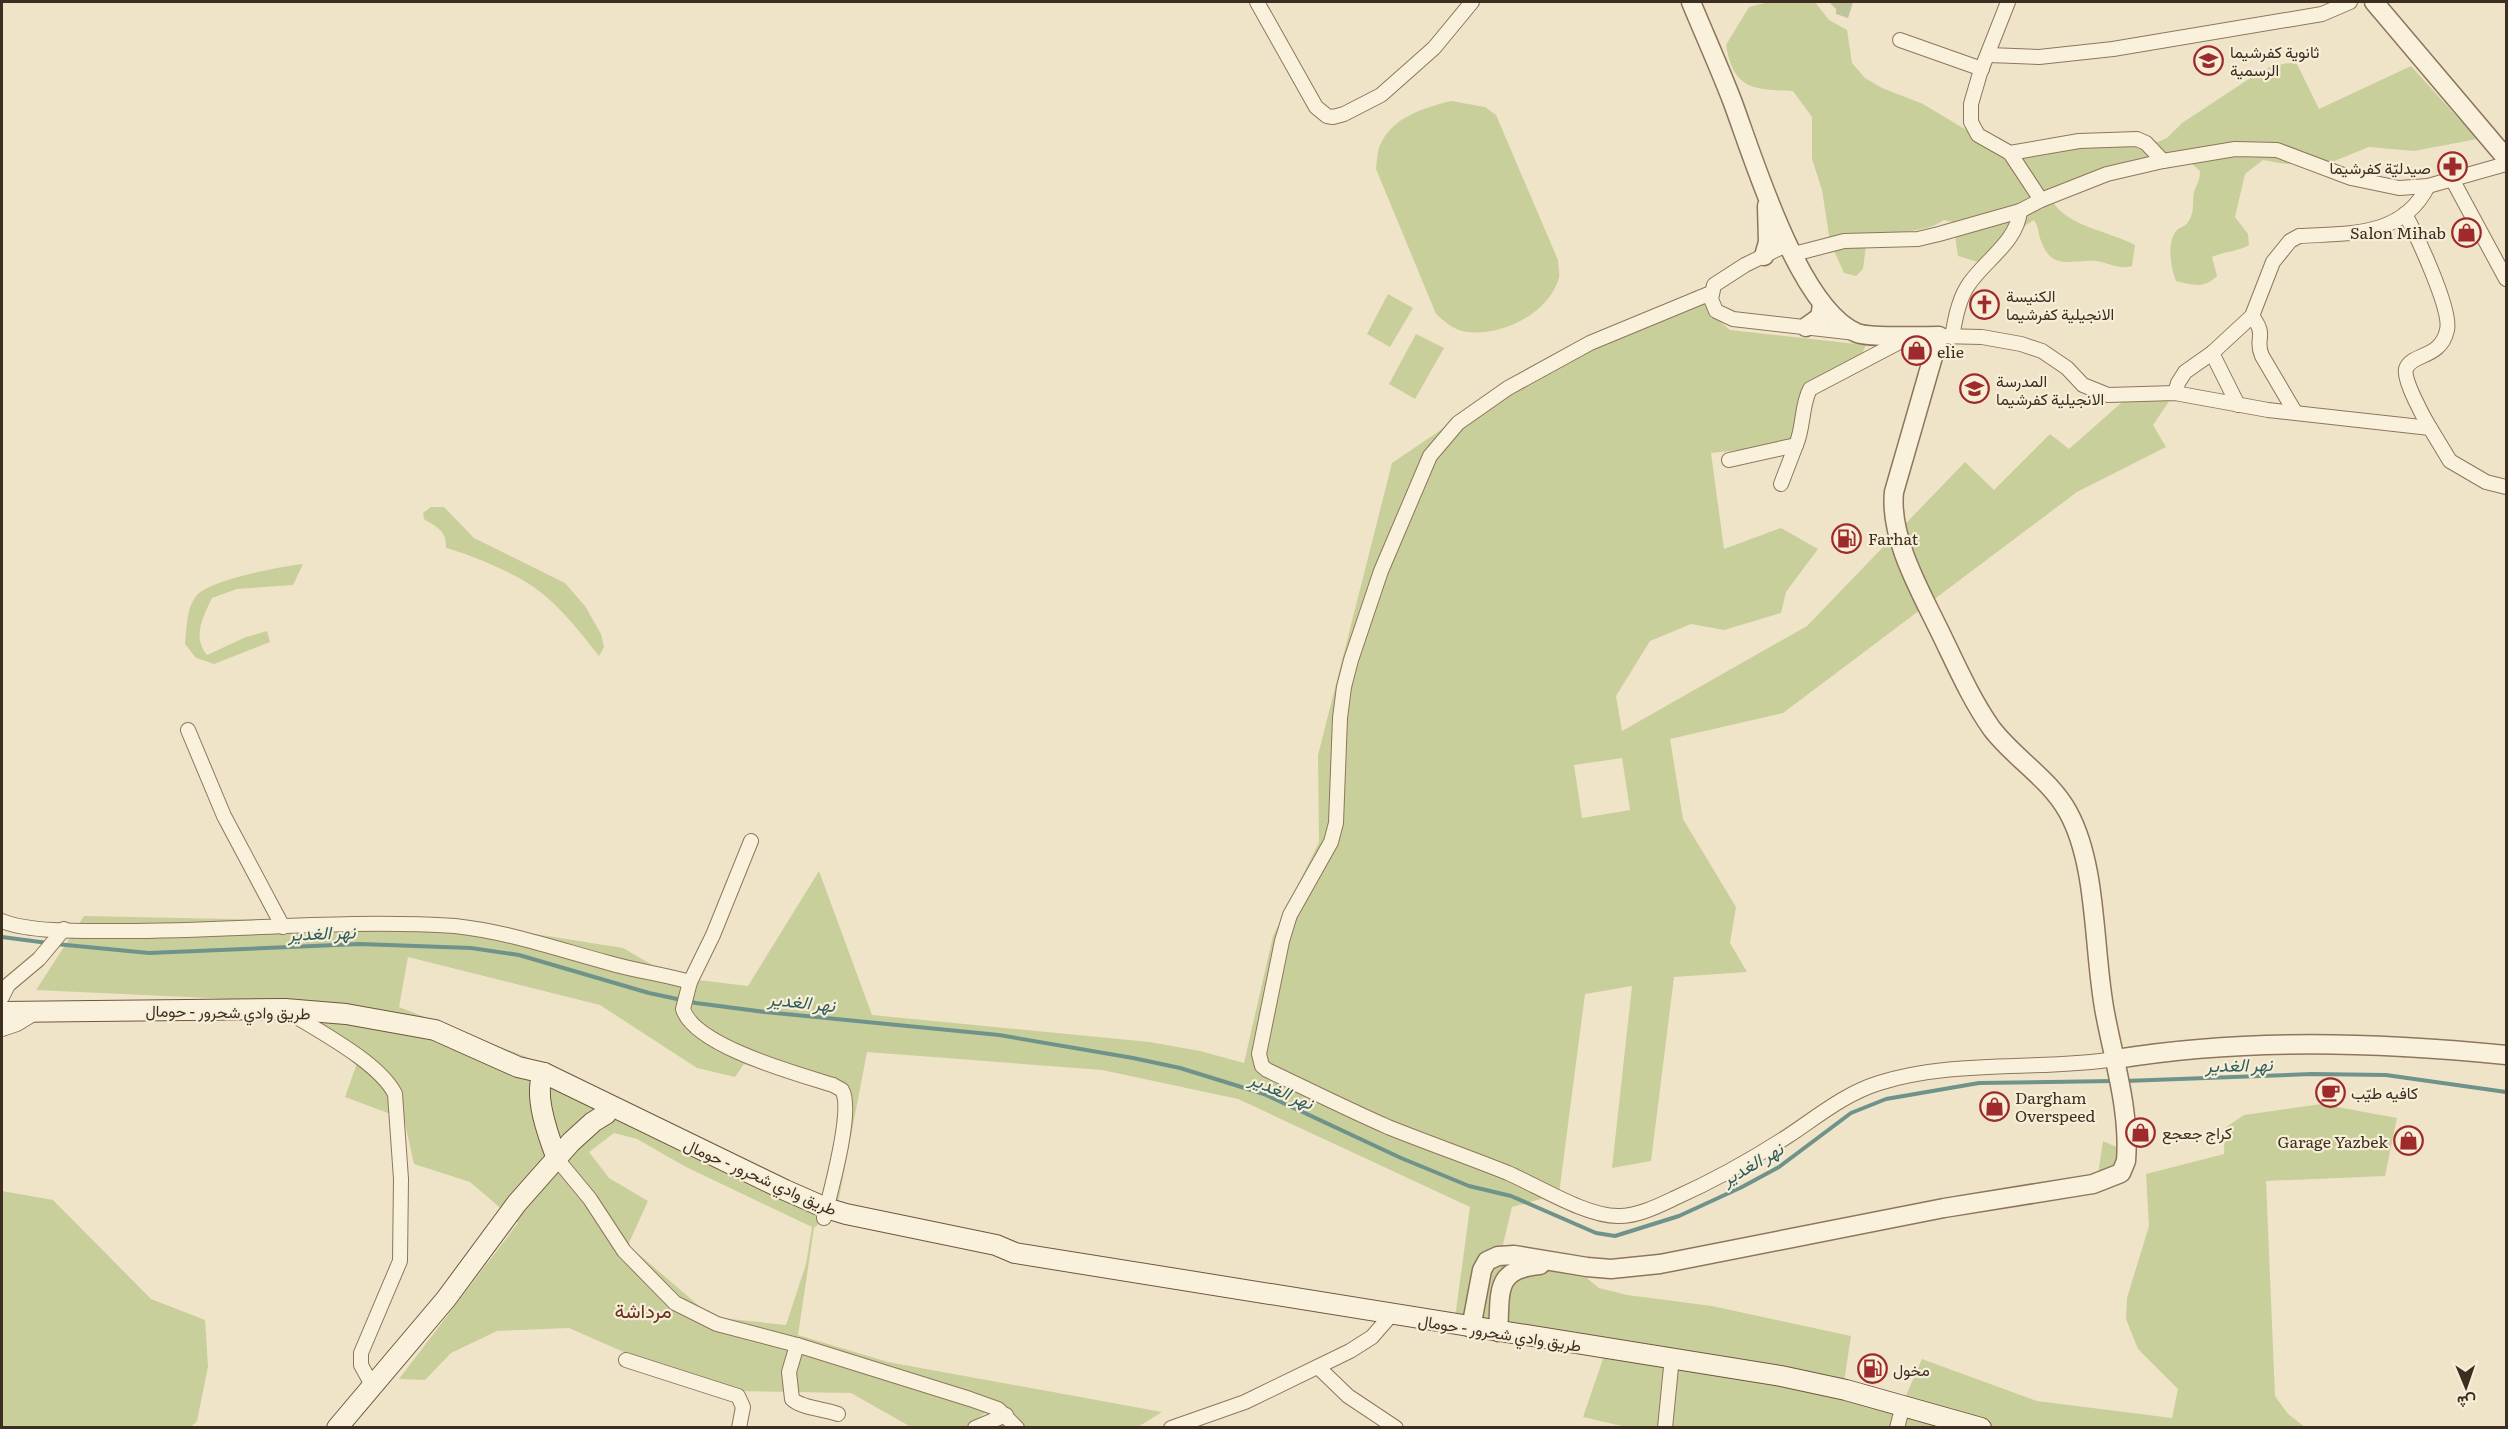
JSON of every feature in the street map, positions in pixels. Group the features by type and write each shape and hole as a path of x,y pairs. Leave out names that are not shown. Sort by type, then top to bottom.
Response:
{"main road":[{"name":"طريق وادي شحرور - حومال","path":"2,1012 285,1009 346,1014 435,1030 542,1078 862,1230 996,1245 1015,1253 1781,1376 1895,1421 1981,1428"},
{"name":"طريق وادي شحرور - حومال","path":"542,1078 606,1114 644,1127"},
{"path":"542,1078 545,1122 557,1159"},
{"path":"337,1428 446,1299 517,1203 582,1131 606,1114"}],"street":[{"path":"1257,2 1316,107 1327,116 1333,117 1344,114 1381,95 1434,48 1472,2"},
{"path":"1691,2 1727,89 1767,199 1791,249 1822,305 1838,320 1858,333"},
{"path":"2008,2 1971,104 1971,122 1978,135 2010,153 2041,200"},
{"path":"1989,55 2039,57 2113,49 2322,14 2350,2"},
{"path":"2374,2 2506,158"},
{"path":"1900,40 1982,69"},
{"path":"2010,153 2079,141 2137,139 2146,143 2163,161"},
{"path":"2506,164 2428,186 2399,188 2351,178 2277,150 2235,149 2163,161 2107,174 2041,200 2020,212 1918,239 1844,241 1791,249 1764,256 1719,282 1711,293 1590,343 1508,388 1458,423 1430,456 1381,571 1344,687 1340,718 1336,823 1330,842 1290,915 1282,941 1259,1054 1262,1066 1267,1070 1387,1126 1509,1174 1586,1209 1619,1216 1659,1205 1713,1181 1854,1093 1878,1084 1929,1072 2019,1066 2117,1067 2181,1050 2290,1044 2378,1045 2506,1055"},
{"path":"2452,179 2506,279"},
{"path":"2175,393 2185,372 2212,353 2252,316 2273,262 2290,241 2299,236 2361,233 2385,226 2405,214 2422,197 2428,186"},
{"path":"1764,256 1768,242 1767,199"},
{"path":"1471,1328 1479,1281 1487,1261 1498,1256 1514,1255 1611,1269 1660,1264 1944,1208 2104,1181 2121,1173 2124,1168 2126,1155 2122,1101 2098,970 2086,860 2077,830 2060,798 1992,729 1981,711 1923,597 1902,546 1893,515 1894,492 1946,337 1963,295 1980,270 2013,232 2020,212"},
{"path":"2405,214 2424,251 2447,313 2447,332 2437,350 2410,362 2406,367 2406,374 2421,413 2450,461 2486,482 2506,487"},
{"path":"1711,293 1716,311 1727,318 1858,333 1982,337 2021,344 2042,351 2067,368 2083,385 2108,395 2175,393 2238,405 2430,428"},
{"path":"1806,327 1820,317 1822,305"},
{"path":"2252,316 2261,330 2259,350 2295,412"},
{"path":"1781,484 1801,432 1805,402 1810,389 1911,336"},
{"path":"2212,353 2238,405"},
{"path":"1729,460 1796,445"},
{"path":"188,730 224,816 283,927"},
{"path":"751,841 713,935 689,985 683,1009 691,1025 753,1059 842,1090 846,1107 825,1213"},
{"path":"2,921 21,927 62,931 428,924 475,928 557,946 608,963 689,985"},
{"path":"2,996 8,985 50,947 62,931"},
{"path":"285,1009 365,1062 389,1083 395,1094 401,1179 400,1261 361,1353 361,1365 373,1387"},
{"path":"2,1029 39,1011"},
{"path":"557,1159 591,1199 624,1251 662,1293 675,1303 717,1324 797,1345 970,1399 1006,1415 1017,1428"},
{"path":"1498,1332 1502,1286 1507,1275 1526,1266 1557,1263"},
{"path":"1171,1428 1245,1402 1365,1343 1392,1314"},
{"path":"797,1345 789,1372 792,1399 801,1405 823,1408 838,1414"},
{"path":"1665,1428 1672,1357"},
{"path":"627,1360 738,1396 743,1407 739,1428"},
{"path":"1318,1367 1348,1396 1396,1428"},
{"path":"975,1428 1006,1415"}],"green space":[{"path":"1769,2 1815,2 1829,20 1847,30 1852,63 1865,78 1882,88 1923,104 1968,131 1983,146 1993,150 2149,140 2158,142 2167,138 2182,123 2252,77 2272,66 2296,62 2319,109 2411,66 2477,139 2414,151 2369,147 2332,162 2285,164 2263,160 2245,174 2235,217 2248,234 2249,245 2212,257 2217,276 2208,283 2193,285 2176,281 2172,269 2172,241 2177,230 2187,223 2192,214 2194,193 2199,179 2200,171 2192,164 2090,177 2064,184 2055,192 2053,202 2069,217 2090,228 2135,245 2132,266 2118,267 2096,261 2064,262 2057,260 2046,251 2034,220 1993,246 1978,262 1958,256 1953,222 1944,220 1927,228 1867,238 1863,269 1856,276 1844,273 1830,242 1822,190 1812,159 1812,117 1793,91 1756,88 1740,79 1730,60 1726,45 1749,7"},
{"path":"1829,2 1853,2 1848,18 1836,14 1836,9"},
{"path":"1451,101 1485,107 1496,115 1558,260 1559,278 1554,291 1545,302 1523,320 1496,330 1468,332 1459,330 1450,326 1436,314 1376,169 1380,145 1393,127 1410,115"},
{"path":"1696,290 1710,313 1730,330 1866,345 1861,356 1809,385 1795,444 1711,453 1724,549 1781,528 1818,549 1786,592 1781,613 1724,630 1691,624 1650,641 1616,696 1622,731 1807,626 1965,462 1994,490 2050,434 2069,449 2129,396 2176,391 2153,425 2166,447 2077,492 1783,713 1670,739 1683,819 1736,907 1730,943 1747,972 1674,977 1651,1161 1612,1168 1632,986 1585,994 1559,1194 1512,1207 1499,1261 1582,1274 1599,1288 1627,1295 1712,1306 1851,1336 1844,1382 1905,1398 1922,1359 2037,1401 2172,1418 2178,1389 2138,1349 2126,1319 2127,1298 2149,1226 2146,1174 2224,1154 2225,1128 2244,1115 2321,1104 2397,1118 2385,1176 2266,1181 2275,1396 2288,1414 2305,1427 1630,1428 1583,1417 1605,1353 1455,1318 1470,1207 1238,1099 1102,1070 867,1052 837,1209 814,1228 798,1335 888,1362 1162,1412 1138,1427 1001,1427 988,1411 967,1427 911,1427 851,1393 732,1391 651,1364 569,1328 497,1331 451,1353 425,1380 399,1379 518,1223 470,1182 414,1164 404,1119 345,1097 361,1052 293,1002 36,990 84,916 472,924 623,948 673,977 748,986 819,871 872,1015 1150,1042 1200,1051 1244,1063 1273,936 1319,842 1318,755 1392,463 1547,358 1584,349","holes":["1622,758 1630,810 1582,818 1574,765","408,957 600,1005 697,1068 735,1077 744,1064 826,1086 845,1100 822,1201 547,1065 399,1007","614,1133 637,1139 686,1167 812,1227 806,1264 786,1325 712,1317 628,1245 648,1201 609,1178 589,1152"]},
{"path":"1388,294 1413,308 1390,347 1367,334"},
{"path":"1416,334 1444,348 1415,399 1389,384"},
{"path":"431,507 444,507 474,538 565,583 585,606 601,634 604,647 599,656 561,611 535,588 492,565 446,548 443,533 424,519 423,513"},
{"path":"303,564 293,585 237,589 212,598 205,612 200,641 207,655 246,637 267,631 270,642 214,664 196,658 185,644 193,600 204,589 231,579"},
{"path":"2103,1141 2121,1149 2115,1166 2098,1174"},
{"path":"2,1191 53,1200 151,1299 205,1320 208,1367 197,1421 191,1427 2,1427"}],"waterway":[{"name":"نهر الغدير","path":"2,937 48,943"},
{"name":"نهر الغدير","path":"56,944 149,953 360,944 471,948 519,955 649,993 696,1003 999,1035 1133,1058 1180,1068 1264,1094 1401,1158 1469,1186 1511,1196 1596,1233 1615,1236 1679,1216 1742,1187 1779,1167 1851,1113 1886,1099 1979,1083 2114,1081"},
{"name":"نهر الغدير","path":"2125,1081 2312,1074 2386,1075 2506,1092"}],"place":[{"name":"ثانوية كفرشيما الرسمية","path":"2209,60"},
{"name":"صيدليّة كفرشيما","path":"2452,167"},
{"name":"Salon Mihab","path":"2467,232"},
{"name":"الكنيسة الانجيلية كفرشيما","path":"1985,304"},
{"name":"elie","path":"1916,351"},
{"name":"المدرسة الانجيلية كفرشيما","path":"1975,389"},
{"name":"Farhat","path":"1847,538"},
{"name":"كافيه طيّب","path":"2330,1092"},
{"name":"Dargham Overspeed","path":"1994,1106"},
{"name":"كراج جعجع","path":"2141,1132"},
{"name":"Garage Yazbek","path":"2409,1141"},
{"name":"مخول","path":"1872,1369"}],"district":[{"name":"مرداشة","path":"643,1309"}]}
